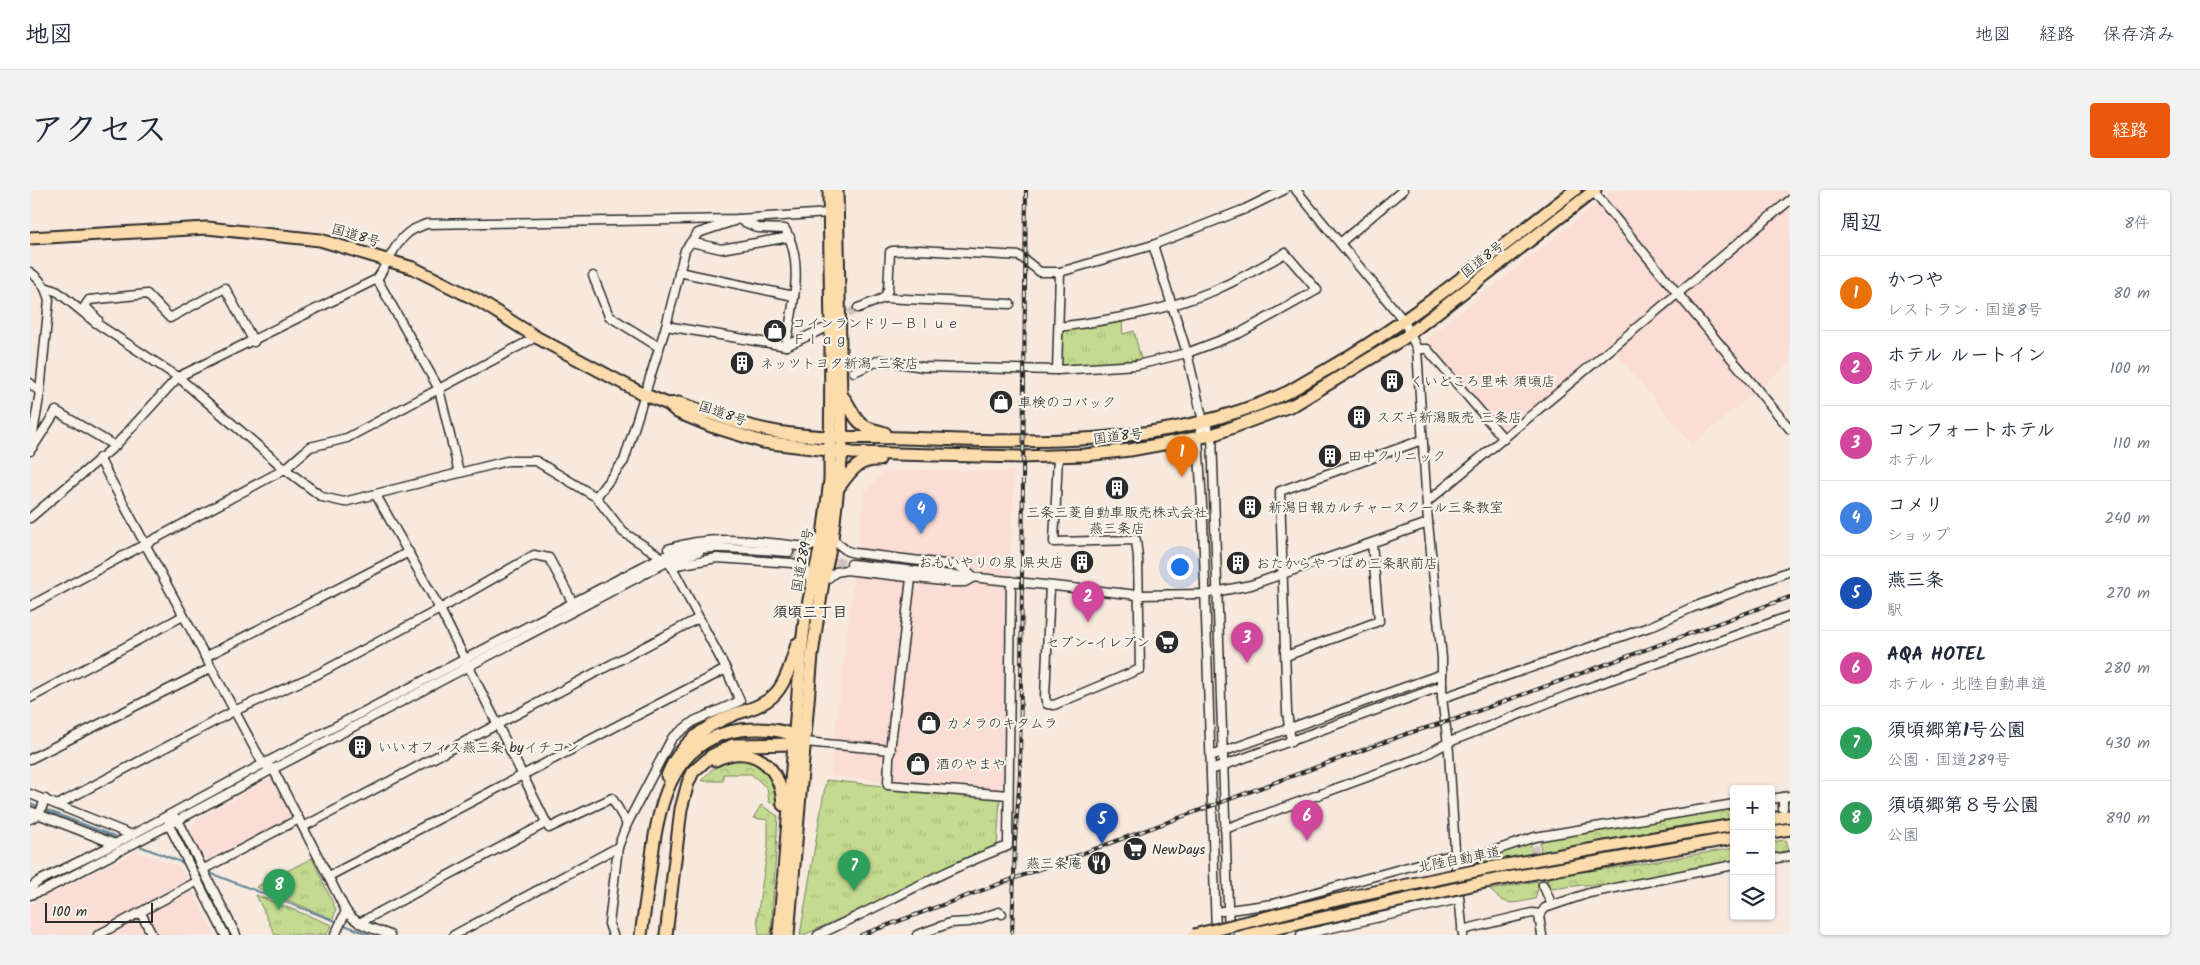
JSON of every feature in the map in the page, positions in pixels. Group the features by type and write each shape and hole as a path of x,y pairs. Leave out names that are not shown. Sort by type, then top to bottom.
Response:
{"highway":[{"name":"国道8号","path":"668,404 679,403 728,420 774,431 890,438 1017,442 1057,441 1135,434 1203,421 1236,412 1288,392 1341,361 1404,321 1575,190"},
{"name":"国道8号","path":"30,238 207,228 320,240 391,256 479,301 536,336 643,394 668,404 676,412 751,439 836,451 1058,456 1130,450 1212,435 1295,404 1352,371 1411,333 1594,191"},
{"name":"国道289号","path":"788,935 818,583 839,487 836,451 830,435 829,214 833,195"},
{"name":"国道289号","path":"827,538 830,480 836,451 842,436 833,195"},
{"path":"842,396 849,403 857,420 863,426 884,432 890,438"},
{"path":"839,487 851,470 861,462 871,460 902,460 920,454"},
{"name":"国道289号","path":"779,935 797,691 805,618 818,583"},
{"path":"643,935 644,914 658,814 668,772 689,741 707,727 769,700 780,687 805,618"},
{"path":"658,814 678,769 687,757 707,740 719,735 747,729 775,731 793,740"},
{"path":"664,935 684,795 693,772 701,763 721,749 733,745 793,740 805,742"},
{"path":"684,795 692,780 703,768 722,757 742,754 762,760 775,774 782,791 784,862"},
{"name":"北陸自動車道","path":"1194,935 1332,901 1484,869 1730,826"},
{"path":"1775,831 1790,829"},
{"name":"北陸自動車道","path":"1246,935 1484,882 1730,839"}],"street":[{"path":"884,298 888,290 890,252 892,251 920,250 1020,256 1040,272 1060,272 1154,245 1245,209 1284,190"},
{"path":"1296,190 1404,321 1417,349 1428,523 1442,658 1442,698 1463,933 1532,913 1540,914"},
{"path":"1340,243 1402,190"},
{"path":"1594,191 1790,429"},
{"path":"1427,502 1677,292 1790,200"},
{"path":"30,518 115,446 178,377 254,342 377,279 408,232 426,224 738,219 829,214"},
{"path":"596,497 624,461 643,394 666,326 685,250 698,233 738,219 758,228 785,229 795,252 794,296 786,346"},
{"path":"692,242 721,249 790,237"},
{"path":"1154,245 1187,353 1203,421 1212,435 1224,752 1228,935"},
{"path":"854,372 880,360 922,367 1057,370 1137,365 1187,353 1248,329 1317,290 1285,253 1213,291 1110,320 1060,327"},
{"path":"30,272 45,287 58,292 98,324 178,377 285,469 322,497 344,502 507,461 536,461 596,497 623,532 658,556 683,550 726,548 789,552"},
{"path":"678,272 794,296"},
{"path":"1057,370 1060,327 1060,272"},
{"path":"593,276 609,316 659,347"},
{"path":"377,279 439,389 459,473"},
{"path":"30,451 40,392 48,300 45,287"},
{"path":"98,324 98,320 85,306 89,300 148,294 170,318 225,288 254,342"},
{"path":"858,308 884,298 1010,304"},
{"path":"666,326 786,346 824,329"},
{"path":"30,606 285,469 310,447 347,438 536,336"},
{"path":"1417,349 1427,349 1504,439"},
{"path":"30,383 40,392"},
{"path":"30,451 56,411 115,446"},
{"path":"1203,421 1198,437 1203,522 1217,935"},
{"path":"1291,742 1280,491 1422,440"},
{"path":"1050,586 1044,697 1047,704 1054,705 1140,669 1136,540 1054,542 1058,456"},
{"path":"99,458 262,764 273,769 346,911 352,919 359,923 390,935"},
{"path":"376,494 440,609 549,828 612,798 627,824"},
{"path":"851,564 1138,594 1204,594 1218,593 1284,574 1428,523"},
{"path":"30,895 44,890 122,851 273,769 468,668 658,556 689,543 723,539 806,547 827,538 855,554 953,565 965,569 974,577"},
{"path":"1286,656 1379,621 1372,543"},
{"path":"30,888 39,881 115,844 262,764 464,660 575,606 670,563 699,552 726,548"},
{"path":"205,657 409,552"},
{"path":"59,804 234,712 318,674 440,609 534,555 550,558 575,606"},
{"path":"670,563 717,558 792,563 804,567 818,583 840,570 912,579 965,582 974,577"},
{"path":"613,935 609,924 618,847 627,824 672,738 694,722 740,701 726,669 670,563"},
{"path":"1442,698 1649,627 1690,608 1790,571"},
{"path":"912,579 888,785 1008,795"},
{"path":"818,935 981,856 1008,846 1011,581"},
{"path":"30,698 182,616"},
{"path":"1225,829 1422,757 1446,743 1568,695 1790,616"},
{"path":"303,826 699,618"},
{"path":"30,759 210,668"},
{"path":"329,876 726,669"},
{"path":"1211,756 1442,674"},
{"path":"1211,770 1442,686"},
{"path":"805,742 891,750"},
{"path":"30,794 44,801 59,804 132,835"},
{"path":"1786,812 1787,796"},
{"path":"30,819 39,814 44,801"},
{"path":"1456,867 1490,852 1535,837 1730,805"},
{"path":"30,812 115,844"},
{"path":"168,814 178,820 236,935"},
{"path":"168,814 169,825 225,935"},
{"path":"203,870 299,819"},
{"path":"359,923 546,823"},
{"path":"1534,846 1535,837"},
{"path":"454,935 618,847"},
{"path":"1215,912 1272,904 1455,854"},
{"path":"1775,858 1790,856"},
{"path":"1542,935 1538,922 1540,914 1545,908 1552,905 1589,892 1730,866"},
{"path":"98,935 141,913 196,878"},
{"path":"1543,885 1552,905"},
{"path":"1301,935 1459,899"},
{"path":"337,932 346,911"},
{"path":"917,935 950,923 969,922 999,912 1002,914"},
{"path":"141,913 152,935"}],"shaded area":[{"path":"1615,190 1790,190 1790,363 1692,445 1609,344 1503,432 1426,339"},
{"path":"887,470 1014,471 1003,786 1001,790 830,776 864,492"},
{"path":"271,779 274,781 293,815 292,819 210,863 206,860 191,832 195,820"},
{"path":"135,852 179,866 215,935 32,935 30,932 30,905"}],"green space":[{"path":"1122,322 1123,334 1134,331 1141,359 1108,364 1061,367 1063,330"},
{"path":"735,759 753,762 767,772 775,786 777,795 776,805 769,802 767,788 751,774 723,774 723,781 701,781 711,770"},
{"path":"826,780 1000,798 997,847 804,935 800,935"},
{"path":"761,805 778,816 771,935 759,935 757,917 768,846 768,820 753,818"},
{"path":"1730,809 1730,820 1681,826 1541,852 1540,843 1544,840"},
{"path":"1786,840 1789,850 1775,853 1775,841"},
{"path":"1527,842 1531,846 1532,856 1481,864 1485,856"},
{"path":"1730,849 1730,863 1621,884 1583,885 1551,889 1545,877 1640,864"},
{"path":"312,858 336,910 333,919 256,887"},
{"path":"1537,881 1538,888 1535,899 1521,902 1506,902 1490,890"},
{"path":"256,895 332,925 326,935 275,935"}],"waterway":[{"path":"30,803 39,807"},
{"path":"44,809 121,839"},
{"path":"137,845 186,864"},
{"path":"207,872 338,922"},
{"path":"342,924 370,935"}],"tunnel":[{"path":"838,320 858,308"},
{"path":"789,552 851,564"},
{"path":"1534,846 1543,885"}],"railway":[{"path":"1012,935 1015,841 1020,774 1026,190"},
{"path":"861,935 1409,733 1456,719 1790,597"}],"place":[{"name":"コインランドリーＢｌｕｅ Ｆｌａｇ","path":"775,331"},
{"name":"ネッツトヨタ新潟 三条店","path":"742,363"},
{"name":"くいどころ里味 須頃店","path":"1392,381"},
{"name":"車検のコバック","path":"1001,402"},
{"name":"スズキ新潟販売 三条店","path":"1359,417"},
{"name":"田中クリニック","path":"1330,456"},
{"name":"かつや","path":"1182,477"},
{"name":"三条三菱自動車販売株式会社 燕三条店","path":"1117,488"},
{"name":"新潟日報カルチャースクール三条教室","path":"1250,507"},
{"name":"コメリ","path":"921,534"},
{"name":"おもいやりの泉 県央店","path":"1082,562"},
{"name":"おたからやつばめ三条駅前店","path":"1238,563"},
{"name":"ホテル ルートイン","path":"1088,622"},
{"name":"セブン-イレブン","path":"1167,642"},
{"name":"コンフォートホテル","path":"1247,663"},
{"name":"カメラのキタムラ","path":"929,723"},
{"name":"いいオフィス燕三条 byイチコン","path":"360,747"},
{"name":"酒のやまや","path":"918,764"},
{"name":"AQA HOTEL","path":"1307,841"},
{"name":"燕三条","path":"1102,844"},
{"name":"NewDays","path":"1135,849"},
{"name":"燕三条庵","path":"1099,863"},
{"name":"須頃郷第1号公園","path":"854,891"},
{"name":"須頃郷第８号公園","path":"279,910"}],"district":[{"name":"須頃三丁目","path":"810,612"}]}
